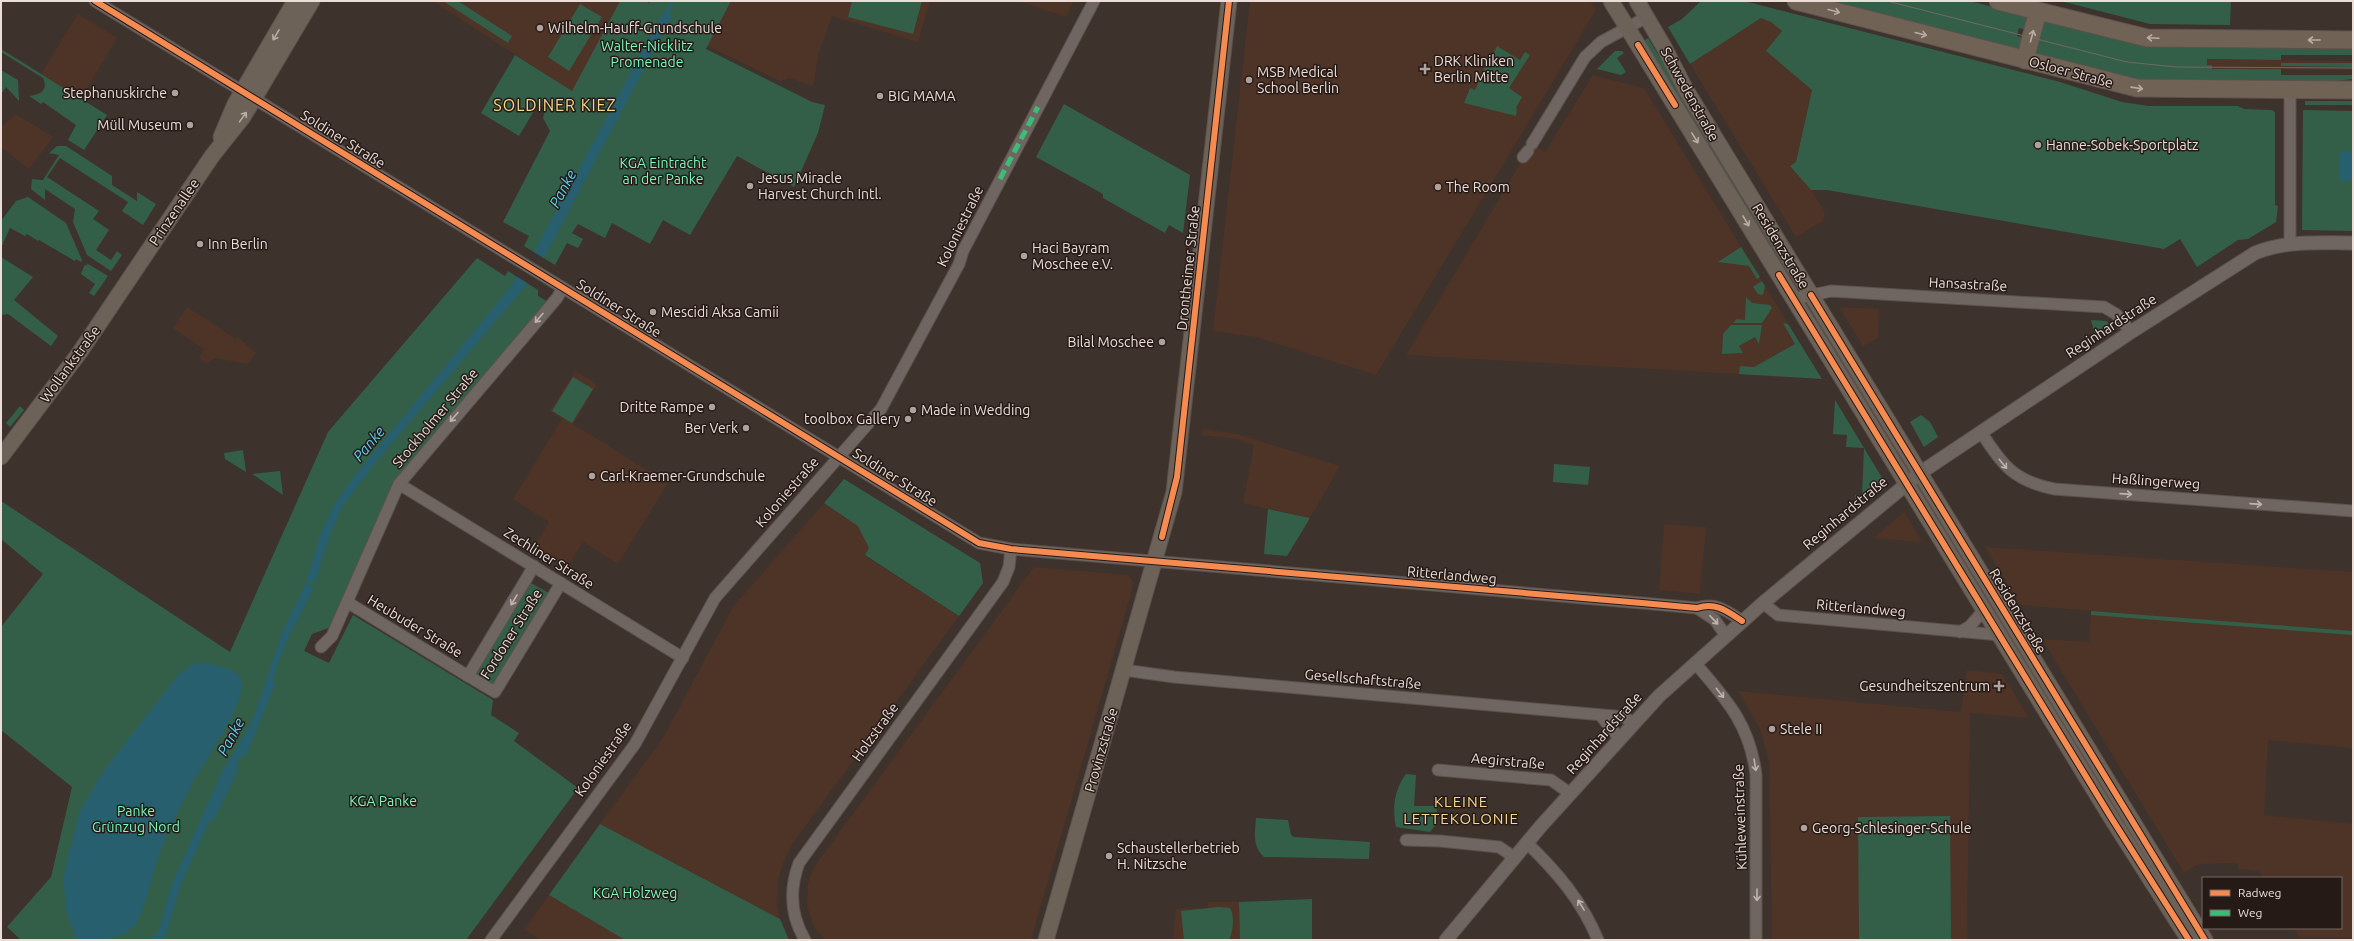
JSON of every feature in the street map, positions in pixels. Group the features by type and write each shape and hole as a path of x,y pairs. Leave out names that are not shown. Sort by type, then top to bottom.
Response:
{"main road":[{"name":"Prinzenallee","path":"268,63 295,1"},
{"name":"Prinzenallee","path":"136,268 212,156 268,63 312,1"},
{"name":"Drontheimer Straße","path":"1155,561 1177,477 1229,1"},
{"name":"Schwedenstraße","path":"1611,1 1730,195"},
{"name":"Schwedenstraße","path":"1636,1 1647,17 1686,90 1744,186"},
{"name":"Osloer Straße","path":"1796,1 2137,88 2353,90"},
{"path":"1998,1 2147,38 2353,40"},
{"path":"2025,60 2038,11"},
{"name":"Residenzstraße","path":"1744,186 2205,940"},
{"name":"Residenzstraße","path":"1730,195 2145,873 2189,940"},
{"name":"Wollankstraße","path":"1,457 83,348 136,268"},
{"name":"Provinzstraße","path":"1046,940 1155,561"}],"street":[{"name":"Soldiner Straße","path":"95,1 516,260 839,456 975,541 988,546 1011,549 1155,561"},
{"name":"Koloniestraße","path":"491,940 633,746 715,598 881,409 959,264 962,251 1094,1"},
{"path":"1528,151 1585,57 1601,42 1647,17"},
{"path":"2290,90 2290,242"},
{"name":"Reginhardstraße","path":"1446,940 1514,857 1633,724 1695,663 1763,603 1920,473 2131,332 2255,253 2272,246 2290,242 2353,243"},
{"name":"Stockholmer Straße","path":"321,646 332,636 399,484 563,288"},
{"name":"Hansastraße","path":"1793,299 1832,292 2104,307 2116,314 2131,332"},
{"name":"Haßlingerweg","path":"1981,432 2008,469 2021,478 2042,487 2353,511"},
{"name":"Zechliner Straße","path":"399,484 683,658"},
{"name":"Holzstraße","path":"805,940 795,918 791,898 793,881 799,863 1003,582 1009,567 1011,549"},
{"name":"Ritterlandweg","path":"1155,561 1697,608 1706,605 1717,606 1742,622"},
{"name":"Fordoner Straße","path":"534,566 468,676 495,692 561,583"},
{"name":"Heubuder Straße","path":"347,602 468,676"},
{"name":"Ritterlandweg","path":"1763,603 1778,615 2000,635"},
{"name":"Ritterlandweg","path":"1697,608 1715,620 1726,636"},
{"path":"1960,632 1970,626 1984,610"},
{"name":"Kühleweinstraße","path":"1695,663 1738,716 1744,728 1752,752 1756,776 1756,940"},
{"name":"Gesellschaftstraße","path":"1124,670 1174,677 1625,717 1633,724"},
{"path":"1601,716 1620,738"},
{"name":"Aegirstraße","path":"1438,770 1552,780 1571,794"},
{"path":"1406,840 1440,840 1499,847 1514,857"},
{"path":"1527,843 1570,889 1591,923 1598,940"}],"shaded area":[{"name":"Wilhelm-Hauff-Grundschule","path":"433,1 620,1 572,92"},
{"path":"731,1 930,1 918,42 832,16 819,52 813,86 789,78 780,81 707,46"},
{"path":"1018,1 1074,1 1066,17"},
{"path":"1250,1 1590,1 1596,10 1376,375 1256,337 1213,331"},
{"path":"78,14 117,38 81,98 41,74"},
{"path":"1761,18 1771,22 1782,31 1767,51 1812,90 1796,163 1790,166 1811,190 1825,212 1823,221 1796,237 1690,64"},
{"path":"2182,59 2353,61 2353,70 2183,69"},
{"path":"1593,75 1644,88 1822,379 1406,355 1532,144 1545,152"},
{"path":"16,114 53,137 29,169 1,147 1,127"},
{"path":"187,307 236,339 238,337 256,353 247,364 216,358 206,363 199,358 204,349 173,328"},
{"path":"1839,307 1879,309 1878,338 1863,346"},
{"name":"Carl-Kraemer-Grundschule","path":"575,371 597,384 573,424 668,483 618,564 583,542 566,569 551,556 533,549 549,522 513,499 562,419 550,411"},
{"path":"1202,429 1237,434 1340,466 1310,518 1243,503 1254,445 1236,439 1202,435"},
{"path":"824,503 859,526 869,548 865,556 959,616 793,843 784,861 778,880 777,905 780,919 600,824 663,738 733,607"},
{"path":"1904,512 1922,542 1873,538 1881,532"},
{"path":"1664,524 1706,527 1700,594 1659,590"},
{"path":"1985,547 2353,572 2353,748 2268,740 2264,815 2353,824 2353,938 2299,937 2295,929 2342,929 2342,877 2262,877 2259,871 2238,869 2237,863 2198,864 2184,873 2042,639 2089,642 2091,611 2021,605"},
{"path":"1034,567 1128,575 1134,583 1031,940 825,940 813,925 807,906 808,883 814,867"},
{"name":"Georg-Schlesinger-Schule","path":"1967,670 2002,674 2029,718 1970,713 1967,940 1772,940 1769,761 1760,729 1738,691 1961,712"},
{"path":"549,895 625,940 541,940 524,930"},
{"path":"1208,902 1239,902 1240,940 1173,940 1176,909 1207,908"}],"green space":[{"path":"443,1 458,1 512,36 508,43"},
{"path":"620,1 646,1 649,3 650,1 731,1 706,49 812,102 825,105 818,133 794,187 737,156 690,235 663,220 650,244 612,223 605,238 578,224 572,233 583,239 578,248 567,243 555,265 524,246 529,236 503,222 550,131 543,118 546,108 538,104 519,136 481,113 515,55 572,91"},
{"path":"852,1 922,1 913,34 848,17"},
{"name":"Hanne-Sobek-Sportplatz","path":"1701,1 1744,1 2060,82 2122,102 2149,106 2238,106 2244,109 2272,110 2275,112 2275,205 2278,206 2276,222 2248,239 2238,240 2197,267 2180,239 2164,249 1827,190 1811,190 1790,166 1796,162 1812,90 1766,51 1782,31 1771,22 1761,18 1690,64 1668,27 1682,19"},
{"path":"1824,1 1970,1 2027,16 2027,30 2019,28 2017,36 2025,38 2020,47 2015,49"},
{"path":"2061,1 2231,1 2230,25 2150,24"},
{"path":"580,4 602,17 569,71 548,57"},
{"path":"2043,20 2135,43 2353,46 2353,55 2281,55 2281,60 2207,59 2207,65 2212,65 2212,69 2281,69 2281,75 2353,75 2353,79 2328,82 2150,82 2037,56 2034,50"},
{"path":"1648,38 1794,276 1786,278 1642,42"},
{"path":"1497,46 1520,60 1525,52 1530,55 1509,88 1522,97 1516,108 1516,116 1464,103 1470,88 1475,90 1490,55 1492,56"},
{"path":"1,49 107,115 84,150 68,140 76,125 43,102 41,104 29,96 42,92 45,86 43,78 1,52"},
{"path":"1615,51 1622,51 1624,53 1617,58 1626,72 1621,75 1597,69"},
{"path":"2281,63 2353,63 2353,67 2281,66"},
{"path":"1,70 18,80 19,101 6,87 1,94"},
{"path":"2305,101 2353,101 2353,105 2305,105"},
{"path":"1064,104 1190,175 1183,233 1169,225 1165,233 1103,198 1103,194 1036,157"},
{"path":"2303,110 2353,111 2353,231 2302,230"},
{"path":"57,146 66,146 112,176 112,185 137,201 137,192 156,204 143,225 122,211 128,202 60,158 47,177 99,211 93,219 109,230 96,250 111,260 117,251 122,255 111,271 87,255 73,222 75,209 45,189 45,200 31,189 32,179 43,180 59,155 49,153"},
{"path":"28,197 66,223 82,260 81,262 76,259 75,261 27,234 25,236 10,228 3,243 4,244 1,245 1,221 16,201"},
{"path":"1741,247 1760,277 1757,279 1749,266 1718,262"},
{"path":"1,257 33,277 14,300 58,336 51,346 8,314 1,315"},
{"path":"477,258 505,276 508,271 538,290 538,296 548,302 398,478 331,627 312,634 304,651 329,663 353,615 493,700 491,715 519,733 514,741 578,788 466,940 21,940 7,927 51,877 72,787 1,730 1,627 43,574 1,539 1,501 230,652 328,432"},
{"path":"88,264 108,276 94,296 89,293 95,284 81,274 84,266"},
{"path":"1762,281 1765,286 1763,295 1758,294 1753,287"},
{"path":"1746,297 1752,303 1770,305 1772,308 1762,323 1733,323 1737,319 1745,320"},
{"path":"1819,318 1872,406 1868,409 1812,319"},
{"path":"2091,320 2106,321 2111,325 2095,335"},
{"path":"1783,323 1788,324 1822,379 1739,374 1740,366 1754,367 1795,344"},
{"path":"1731,325 1762,325 1759,344 1755,337 1739,346 1743,353 1722,354 1723,334"},
{"path":"573,377 593,389 572,423 552,411"},
{"path":"1835,400 1884,481 1855,505 1855,495 1862,495 1864,448 1846,447 1847,435 1833,434"},
{"path":"20,406 24,410 10,427 6,423"},
{"path":"1921,415 1930,422 1938,437 1924,447 1910,422"},
{"path":"243,450 246,472 225,459 224,453"},
{"path":"1554,464 1590,467 1588,485 1553,482"},
{"path":"280,471 283,495 252,474"},
{"path":"844,479 980,563 983,583 959,616 865,555 869,548 858,526 824,503"},
{"path":"1268,509 1310,518 1287,556 1264,554"},
{"path":"531,583 549,593 492,685 475,674"},
{"path":"2091,611 2353,631 2353,635 2091,615"},
{"path":"2015,638 2049,696 2044,696 2009,642"},
{"path":"1406,774 1416,775 1414,806 1437,806 1436,824 1430,832 1396,827 1394,813 1395,799 1399,786"},
{"path":"1950,816 1951,940 1859,940 1858,817"},
{"path":"1256,818 1288,820 1291,835 1294,837 1370,842 1369,859 1264,857 1260,853 1256,844"},
{"name":"KGA Holzweg","path":"600,824 780,919 789,940 625,940 549,895"},
{"path":"1312,899 1312,940 1240,940 1239,902"},
{"path":"1219,907 1230,908 1232,911 1233,924 1232,933 1229,940 1184,940 1181,911"}],"water":[{"path":"664,11 672,16 544,258 524,288 380,457 342,507 330,534 315,582 307,580 320,535 333,507 355,475 513,284 516,276 534,252"},
{"path":"2339,151 2353,151 2352,181 2339,181"},
{"path":"305,585 314,588 280,657 273,682 276,682 247,754 238,760 237,772 215,818 209,822 181,884 166,934 162,940 151,940 159,930 172,883 223,770 254,716 283,631"},
{"path":"195,663 221,667 234,672 241,680 241,690 238,703 223,733 191,786 171,827 160,852 141,912 134,926 121,935 107,939 77,940 67,915 63,877 80,811 103,772 178,675"}],"pier":[{"path":"532,251 545,259 529,284 514,275"}],"waterway":[{"name":"Panke","path":"665,17 673,1"},
{"name":"Panke","path":"306,588 311,577"}],"tram line":[{"path":"1887,1 2127,62 2176,67 2353,68"}],"marked path":[{"path":"1000,179 1038,107"}],"cycle path":[{"path":"95,1 979,543 1011,549 1697,608 1710,606 1721,608 1742,621"},
{"path":"1162,537 1177,477 1229,1"},
{"path":"1638,45 1675,105"},
{"path":"1779,275 2112,819 2189,940"},
{"path":"1811,295 2205,940"}],"place":[{"name":"Wilhelm-Hauff-Grundschule","path":"540,28"},
{"name":"DRK Kliniken Berlin Mitte","path":"1425,69"},
{"name":"MSB Medical School Berlin","path":"1249,80"},
{"name":"Stephanuskirche","path":"175,93"},
{"name":"BIG MAMA","path":"880,96"},
{"name":"Müll Museum","path":"190,125"},
{"name":"Hanne-Sobek-Sportplatz","path":"2038,145"},
{"name":"Jesus Miracle Harvest Church Intl.","path":"750,186"},
{"name":"The Room","path":"1438,187"},
{"name":"Inn Berlin","path":"200,244"},
{"name":"Haci Bayram Moschee e.V.","path":"1024,256"},
{"name":"Mescidi Aksa Camii","path":"653,312"},
{"name":"Bilal Moschee","path":"1162,342"},
{"name":"Dritte Rampe","path":"712,407"},
{"name":"Made in Wedding","path":"913,410"},
{"name":"toolbox Gallery","path":"908,419"},
{"name":"Ber Verk","path":"746,428"},
{"name":"Carl-Kraemer-Grundschule","path":"592,476"},
{"name":"Gesundheitszentrum","path":"1999,686"},
{"name":"Stele II","path":"1772,729"},
{"name":"Georg-Schlesinger-Schule","path":"1804,828"},
{"name":"Schaustellerbetrieb H. Nitzsche","path":"1109,856"}],"district":[{"name":"SOLDINER KIEZ","path":"555,105"},
{"name":"KLEINE LETTEKOLONIE","path":"1461,810"}],"park label":[{"name":"Walter-Nicklitz Promenade","path":"647,54"},
{"name":"KGA Eintracht an der Panke","path":"663,172"},
{"name":"KGA Panke","path":"383,801"},
{"name":"Panke Grünzug Nord","path":"136,820"}]}
